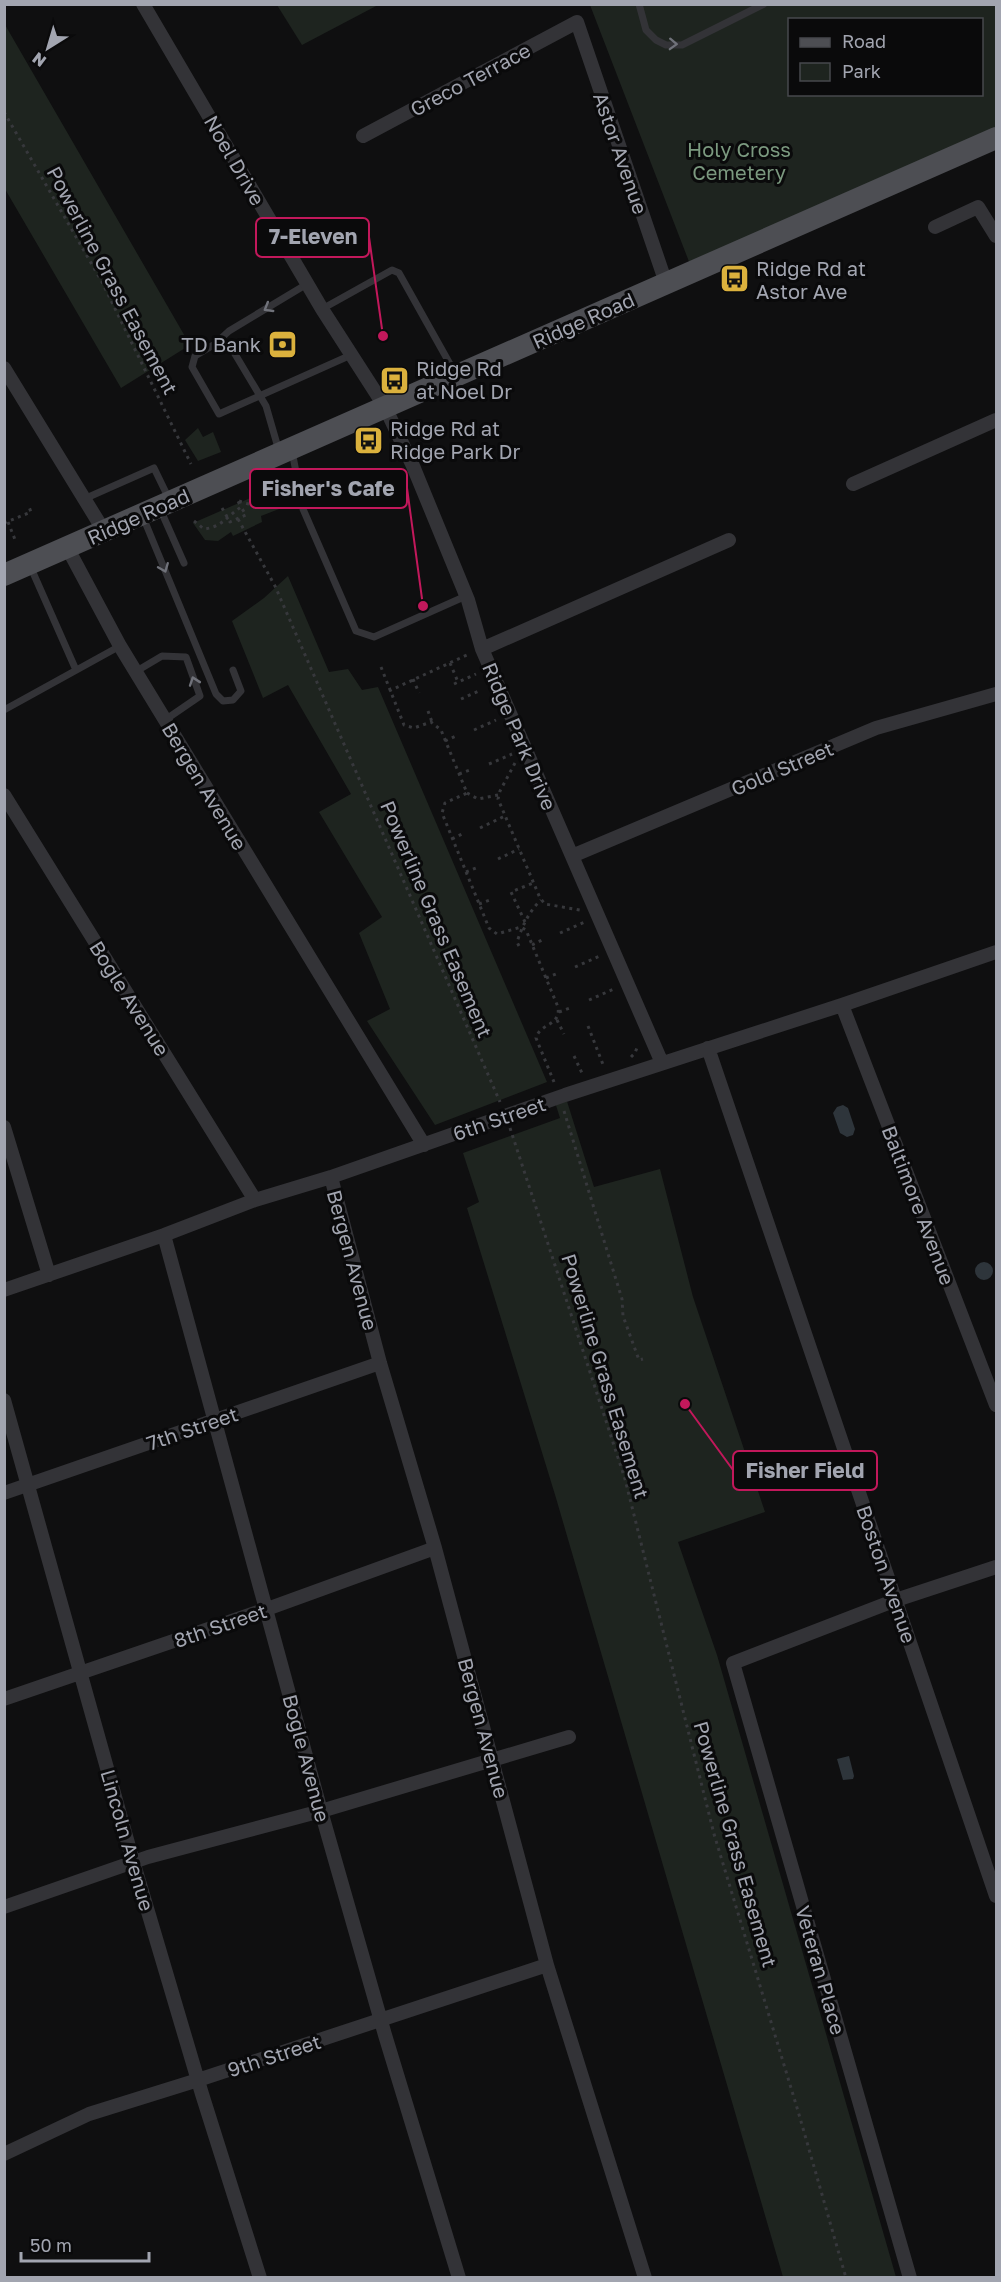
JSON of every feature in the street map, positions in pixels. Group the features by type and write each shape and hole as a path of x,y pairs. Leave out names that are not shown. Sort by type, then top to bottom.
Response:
{"main road":[{"name":"Ridge Road","path":"4,575 996,138"}],"street":[{"name":"Noel Drive","path":"143,4 322,309 385,407"},
{"name":"Greco Terrace","path":"363,136 577,22"},
{"name":"Astor Avenue","path":"577,22 666,283"},
{"path":"935,227 978,207 996,236"},
{"path":"4,368 104,531"},
{"name":"Ridge Park Drive","path":"385,407 413,466 466,596 481,645 662,1063"},
{"path":"854,484 996,420"},
{"path":"481,645 729,540"},
{"name":"Bergen Avenue","path":"67,547 135,672 424,1145"},
{"name":"Gold Street","path":"572,856 876,728 996,694"},
{"name":"Bogle Avenue","path":"4,795 255,1200"},
{"name":"6th Street","path":"4,1290 164,1235 255,1200 331,1177 506,1115 996,952"},
{"name":"Baltimore Avenue","path":"842,1005 996,1405"},
{"name":"Boston Avenue","path":"708,1048 996,1896"},
{"path":"4,1127 50,1275"},
{"name":"Bergen Avenue","path":"331,1177 380,1363 435,1548 547,1965 645,2277"},
{"name":"Bogle Avenue","path":"164,1235 321,1811 459,2277"},
{"name":"7th Street","path":"4,1493 380,1363"},
{"name":"Lincoln Avenue","path":"4,1400 133,1861 260,2277"},
{"name":"8th Street","path":"4,1700 435,1548"},
{"path":"896,1600 996,1567"},
{"name":"Veteran Place","path":"896,1600 733,1663 910,2277"},
{"path":"4,1907 133,1861 321,1811 569,1737"},
{"name":"9th Street","path":"4,2154 89,2114 547,1965"}],"lane":[{"path":"639,4 646,30 656,40 666,45 682,45 763,5"},
{"path":"322,309 392,270 399,273 456,376"},
{"path":"307,284 229,331 215,344 198,353 192,363 219,414 351,355"},
{"path":"229,331 229,344 266,406 286,451 303,509 356,631 374,637 466,596"},
{"path":"215,344 229,344"},
{"path":"84,499 154,468 157,507 216,694 223,701 233,700 241,691 233,670"},
{"path":"157,507 184,563"},
{"path":"29,564 76,670"},
{"path":"4,710 120,646"},
{"path":"135,672 162,656 186,657 200,696 165,720"}],"path":[{"name":"Powerline Grass Easement","path":"4,112 102,282 191,465"},
{"path":"222,508 230,522 238,519 246,515 239,501 254,506 268,505 280,497 285,490 284,480"},
{"path":"16,542 6,523 31,512 29,507"},
{"path":"194,521 204,529 217,527 227,516 241,507"},
{"name":"Powerline Grass Easement","path":"238,519 275,586 506,1115 524,1166 625,1479 714,1834 846,2277"},
{"path":"389,690 469,654 481,645"},
{"path":"461,699 482,692 469,654"},
{"path":"450,663 456,683 476,674"},
{"path":"381,667 404,725 414,728 433,723"},
{"path":"413,680 419,693"},
{"path":"428,711 433,723 441,730 467,793 478,799 498,795"},
{"path":"474,730 495,718 500,728"},
{"path":"445,741 456,736"},
{"path":"509,745 516,762 498,795 533,883 545,904 575,908 584,915 587,922 560,933"},
{"path":"489,764 513,753"},
{"path":"459,774 470,770"},
{"path":"467,793 448,801 443,807 442,813 452,839 489,928 500,934 522,927"},
{"path":"480,828 505,816"},
{"path":"452,839 462,834"},
{"path":"498,859 519,849"},
{"path":"466,872 477,868"},
{"path":"525,922 511,892 533,883"},
{"path":"479,904 490,900"},
{"path":"519,946 517,942 522,927 541,900"},
{"path":"521,915 532,910"},
{"path":"522,927 526,930 546,978 559,1012 557,1020 564,1034"},
{"path":"532,945 542,940"},
{"path":"598,947 605,964"},
{"path":"575,967 601,955"},
{"path":"546,978 556,974"},
{"path":"589,1000 615,989 612,980"},
{"path":"559,1012 570,1008"},
{"path":"557,1020 539,1031 536,1038 560,1097 622,1299 623,1316 639,1360 644,1359"},
{"path":"588,1026 604,1067 612,1064"},
{"path":"628,1059 637,1049 637,1040"},
{"path":"574,1056 582,1075"}],"green space":[{"path":"277,5 378,5 302,45"},
{"name":"Holy Cross Cemetery","path":"590,5 996,5 996,138 693,272"},
{"path":"4,23 190,345 121,388 5,189"},
{"path":"198,428 203,437 213,432 221,452 198,461 185,440"},
{"path":"287,482 292,504 261,516 262,522 233,536 231,532 218,541 205,540 193,523"},
{"path":"288,576 329,672 348,669 362,690 378,687 547,1082 435,1125 367,1021 390,1009 359,933 382,917 319,812 351,794 288,685 263,698 232,621 264,598"},
{"path":"565,1095 594,1187 660,1169 693,1297 765,1512 678,1542 717,1655 896,2277 783,2277 556,1498 467,1208 479,1202 463,1153 560,1118 554,1099"}],"shaded area":[{"path":"843,1105 848,1108 855,1129 853,1135 847,1137 840,1133 833,1113 837,1107"},
{"path":"984,1262 990,1265 993,1271 990,1277 984,1280 978,1277 975,1271 978,1265"},
{"path":"849,1756 854,1776 853,1779 843,1780 837,1759"}],"place":[{"name":"Ridge Rd at Astor Ave","path":"735,279"},
{"name":"7-Eleven","path":"383,336"},
{"name":"TD Bank","path":"282,344"},
{"name":"Ridge Rd at Noel Dr","path":"395,380"},
{"name":"Ridge Rd at Ridge Park Dr","path":"369,440"},
{"name":"Fisher's Cafe","path":"423,606"},
{"name":"Fisher Field","path":"685,1404"}]}
